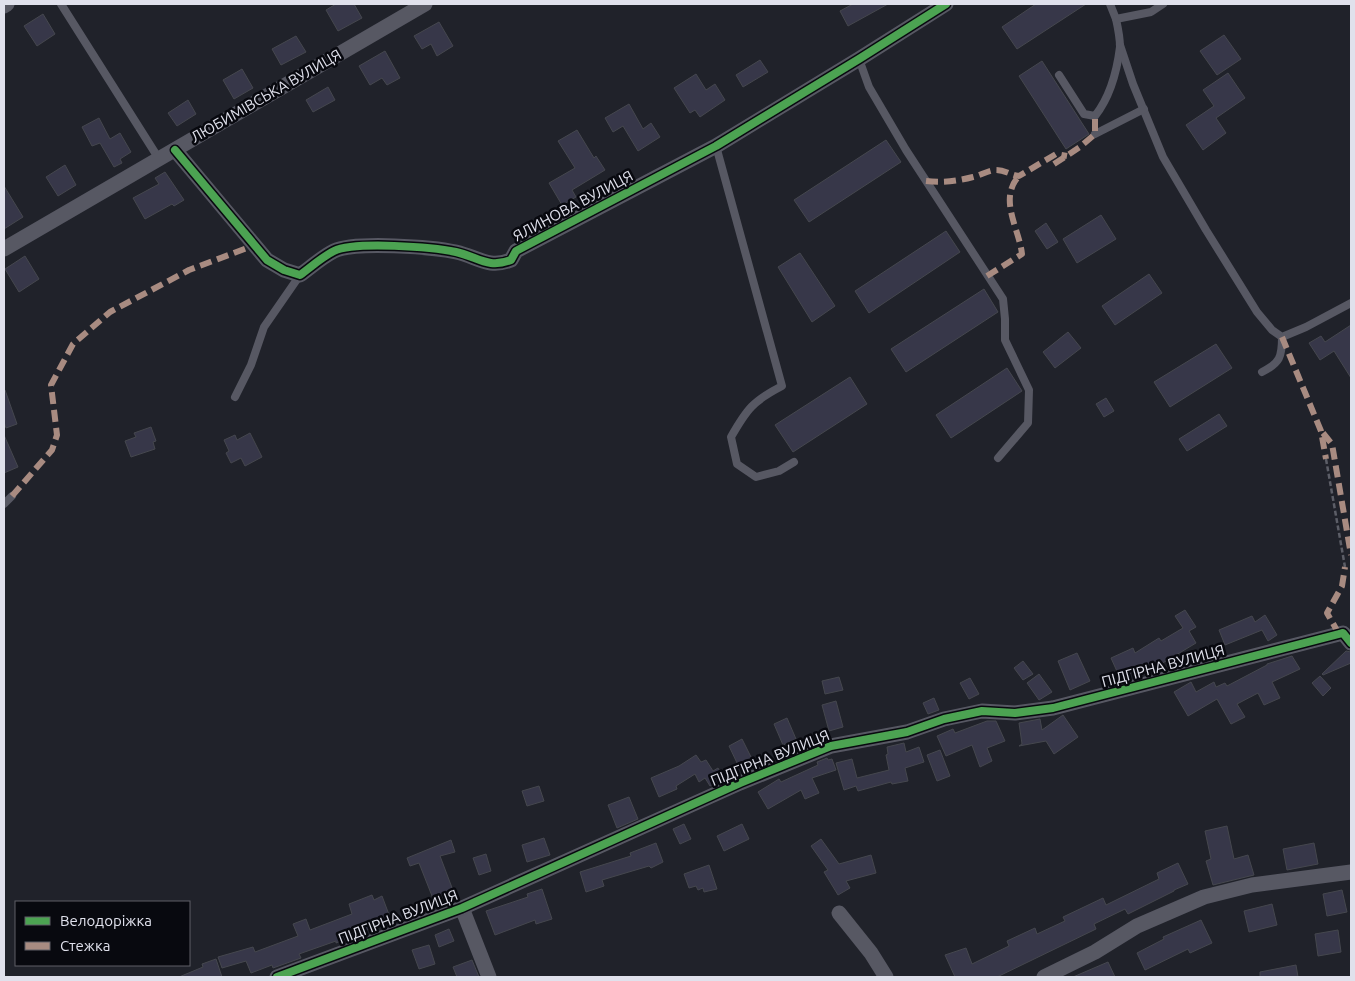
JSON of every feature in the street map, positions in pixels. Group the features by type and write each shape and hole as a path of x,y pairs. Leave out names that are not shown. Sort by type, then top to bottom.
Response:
{"street":[{"name":"ЛЮБИМІВСЬКА ВУЛИЦЯ","path":"4,249 425,4"},
{"name":"ЯЛИНОВА ВУЛИЦЯ","path":"300,275 336,250 365,245 457,252 485,263 502,263 511,260 516,251 716,146 946,4"},
{"path":"175,150 267,260 284,270 300,275"},
{"name":"ПІДГІРНА ВУЛИЦЯ","path":"277,977 462,908 740,783 831,746 907,732 944,719 982,711 1015,713 1053,708 1344,633 1351,643"},
{"path":"1044,977 1095,952 1137,926 1204,897 1252,885 1351,872"},
{"path":"462,908 488,977"},
{"path":"839,913 871,953 886,977"}],"lane":[{"path":"61,4 159,159"},
{"path":"1110,4 1116,19 1120,45 1163,157 1258,312 1272,330 1282,337"},
{"path":"1116,19 1151,12 1162,4"},
{"path":"1059,75 1084,114 1095,116 1110,91 1120,45"},
{"path":"859,59 869,87 906,150 1002,299 1005,319 1005,340 1029,390 1028,423 998,458"},
{"path":"1095,134 1144,109"},
{"path":"716,146 782,386 763,396 745,413 731,437 736,464 756,477 779,471 794,462"},
{"path":"235,397 251,365 264,327 300,275"},
{"path":"1282,337 1306,328 1351,303"},
{"path":"1262,372 1275,366 1282,351 1282,337"},
{"path":"4,504 12,496"}],"path":[{"path":"1326,459 1345,567"}],"building":[{"path":"336,4 354,4 362,18 338,31 326,10"},
{"path":"853,4 888,4 848,26 840,11"},
{"path":"1036,4 1086,4 1017,49 1002,27"},
{"path":"43,14 55,34 37,46 24,26"},
{"path":"439,22 453,46 437,56 431,44 422,49 414,36"},
{"path":"1224,35 1241,59 1217,75 1200,51"},
{"path":"296,36 306,52 281,65 272,49"},
{"path":"385,51 400,78 387,85 382,78 370,85 359,66"},
{"path":"760,60 768,72 743,87 736,75"},
{"path":"1042,61 1089,134 1066,149 1019,76"},
{"path":"242,69 253,88 234,99 223,80"},
{"path":"1228,73 1245,98 1216,118 1226,133 1203,150 1186,125 1214,106 1203,90"},
{"path":"696,74 706,90 715,84 725,100 700,117 695,110 690,113 674,88"},
{"path":"328,87 335,100 313,112 306,100"},
{"path":"188,100 196,114 177,126 168,113"},
{"path":"629,104 643,129 651,123 660,137 638,151 623,126 613,132 605,118"},
{"path":"99,118 110,139 120,133 131,152 120,159 122,163 114,167 100,143 92,146 82,127"},
{"path":"577,130 594,158 596,156 605,170 572,190 576,197 562,205 549,183 575,168 558,141"},
{"path":"886,140 901,162 809,222 794,200"},
{"path":"65,165 76,185 58,196 46,177"},
{"path":"165,172 184,200 174,206 172,204 145,219 133,198 159,184 155,178"},
{"path":"4,186 23,217 4,229"},
{"path":"1101,215 1116,239 1077,263 1063,239"},
{"path":"1046,223 1058,242 1047,249 1035,231"},
{"path":"946,231 960,252 869,313 855,291"},
{"path":"800,253 835,306 812,322 778,267"},
{"path":"25,256 39,279 19,292 5,269"},
{"path":"1149,274 1162,293 1115,325 1102,306"},
{"path":"984,289 998,312 906,372 891,349"},
{"path":"1351,325 1351,378 1334,351 1320,360 1309,343 1321,336 1325,342"},
{"path":"1068,332 1081,348 1055,368 1043,352"},
{"path":"1216,344 1232,368 1170,407 1154,382"},
{"path":"1007,368 1022,391 951,438 936,415"},
{"path":"850,377 867,404 793,452 775,425"},
{"path":"4,390 17,424 6,428 4,422"},
{"path":"1106,398 1114,411 1104,417 1096,404"},
{"path":"1219,414 1227,426 1187,451 1179,439"},
{"path":"151,427 156,441 153,442 155,449 131,457 125,441 136,437 134,433"},
{"path":"250,433 262,457 245,466 241,458 231,463 226,453 229,451 224,440 235,435 237,440"},
{"path":"4,435 18,467 4,473"},
{"path":"1185,610 1196,627 1189,631 1196,643 1161,664 1159,660 1120,678 1111,658 1133,648 1135,653 1159,638 1161,641 1183,628 1175,616"},
{"path":"1265,615 1277,635 1268,641 1262,630 1225,645 1219,630 1252,616 1255,622"},
{"path":"1346,651 1351,652 1351,663 1322,674"},
{"path":"1077,653 1090,681 1070,690 1058,661"},
{"path":"1292,656 1300,669 1272,682 1280,698 1264,705 1258,693 1237,704 1245,717 1231,724 1217,699 1188,716 1174,692 1191,682 1196,692 1214,682 1216,687 1225,683 1227,686 1267,664"},
{"path":"1023,661 1033,674 1023,680 1014,668"},
{"path":"1039,674 1052,692 1039,700 1027,683"},
{"path":"1320,676 1331,688 1323,696 1312,683"},
{"path":"839,677 843,690 825,694 822,681"},
{"path":"970,678 979,694 969,699 960,683"},
{"path":"934,698 939,710 928,714 923,703"},
{"path":"836,701 843,727 829,731 822,705"},
{"path":"1063,715 1078,737 1054,754 1046,741 1019,746 1022,744 1019,723 1040,719 1042,730"},
{"path":"787,718 796,739 783,745 774,724"},
{"path":"987,721 996,721 1005,741 987,748 992,761 980,767 972,745 946,756 937,736 953,729 955,733"},
{"path":"742,739 752,759 738,765 729,746"},
{"path":"904,743 906,752 919,747 924,762 905,768 908,781 892,784 891,782 858,791 856,786 844,790 836,763 852,759 857,778 889,770 886,755 888,754 887,747"},
{"path":"940,750 950,776 937,781 927,755"},
{"path":"696,755 701,762 706,760 713,771 718,768 724,778 710,786 705,778 699,782 695,774 676,786 677,789 659,797 651,778 679,766"},
{"path":"827,758 828,760 832,759 836,770 812,778 819,793 805,799 801,790 768,809 758,792 779,779 781,782 818,765 817,762"},
{"path":"539,786 544,801 527,806 522,791"},
{"path":"629,797 638,819 617,828 608,805"},
{"path":"684,824 691,839 680,844 673,829"},
{"path":"742,824 749,839 724,851 717,836"},
{"path":"1227,826 1234,859 1248,855 1254,875 1213,885 1206,861 1211,859 1205,831"},
{"path":"544,838 550,855 527,862 522,845"},
{"path":"821,839 839,864 871,855 876,873 846,881 850,888 838,895 824,872 828,870 811,846"},
{"path":"451,840 455,852 440,856 454,893 434,901 419,863 410,866 407,858"},
{"path":"656,843 663,862 651,868 649,866 602,880 604,886 586,892 580,872 631,856 630,853"},
{"path":"1314,843 1318,864 1287,870 1283,849"},
{"path":"486,854 491,871 479,875 473,858"},
{"path":"1178,863 1188,884 1128,914 1125,909 1094,924 1096,929 997,977 955,977 945,955 966,948 972,964 1009,946 1007,941 1035,928 1037,934 1065,921 1063,917 1103,898 1106,905 1159,879 1157,873"},
{"path":"709,865 717,889 704,892 703,888 698,890 696,886 689,888 684,874"},
{"path":"542,889 552,919 536,924 535,920 495,935 486,911 528,897 527,894"},
{"path":"1342,890 1347,912 1327,916 1323,894"},
{"path":"372,895 374,900 382,896 391,920 336,943 336,941 299,954 301,958 273,968 272,965 251,973 246,961 222,968 218,957 253,947 255,952 298,936 293,924 306,919 310,930 352,914 349,904"},
{"path":"1272,904 1277,925 1249,932 1244,911"},
{"path":"1201,920 1212,943 1190,953 1188,949 1145,970 1137,953 1164,939 1163,937"},
{"path":"449,929 454,941 439,947 435,935"},
{"path":"1338,930 1341,952 1318,956 1315,934"},
{"path":"429,945 435,964 419,969 412,950"},
{"path":"216,959 222,977 179,977 203,967 202,964"},
{"path":"472,960 479,977 457,977 453,967"},
{"path":"1108,962 1115,977 1073,977"},
{"path":"1296,965 1298,977 1260,977 1260,972"}],"marked path":[{"path":"1054,164 1080,147 1095,134 1095,116"},
{"path":"926,181 956,181 996,170 1019,176 1056,154 1067,156"},
{"path":"987,276 1022,254 1010,204 1010,194 1019,176"},
{"path":"12,496 52,450 57,435 51,385 73,344 110,312 189,270 255,245"},
{"path":"1282,337 1321,431 1326,459"},
{"path":"1323,433 1332,444 1351,555"},
{"path":"1339,634 1327,613 1342,586 1345,567"}],"cycle path":[{"path":"175,150 267,260 284,270 300,275 334,251 359,246 413,247 445,250 464,254 489,263 503,262 511,260 516,251 716,146 946,4"},
{"path":"277,977 462,908 740,783 831,746 907,732 944,719 982,711 1015,713 1053,708 1343,633 1351,643"}]}
